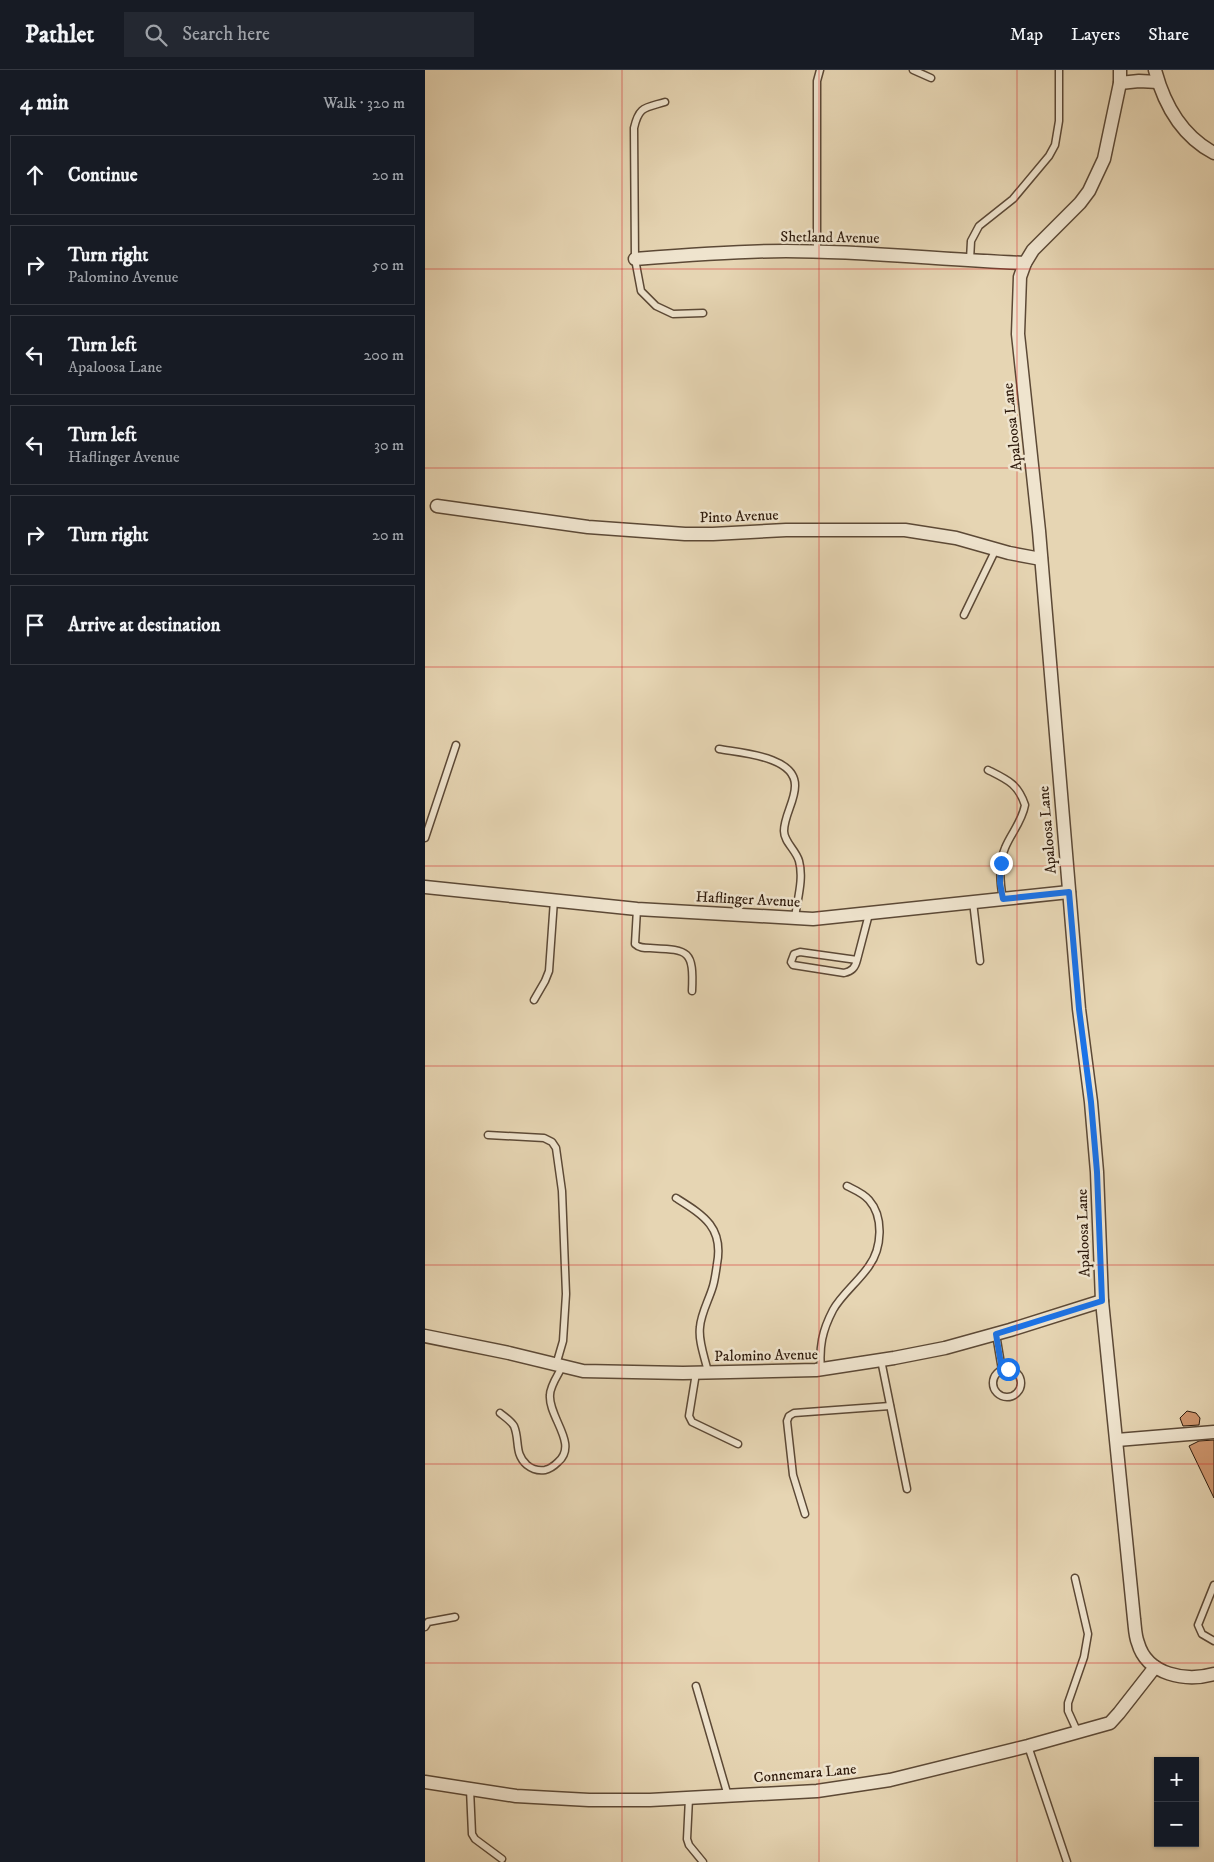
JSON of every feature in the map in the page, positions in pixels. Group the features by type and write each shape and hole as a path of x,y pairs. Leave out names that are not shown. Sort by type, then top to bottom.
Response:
{"street":[{"name":"Apaloosa Lane","path":"1214,153 1190,137 1169,105 1157,76 1139,81 1120,76 1104,159 1093,185 1080,203 1033,250 1025,263 1020,277 1018,334 1038,523 1079,1009 1091,1102 1097,1172 1102,1301 1137,1642 1141,1652 1155,1667 1177,1677 1201,1678 1214,1674"},
{"name":"Shetland Avenue","path":"635,259 720,252 817,252 908,255 1025,263"},
{"name":"Pinto Avenue","path":"437,506 588,527 668,533 713,534 786,530 905,530 956,538 1041,559"},
{"name":"Haflinger Avenue","path":"425,887 637,909 820,919 1069,892"},
{"name":"Palomino Avenue","path":"425,1336 509,1353 559,1367 583,1371 821,1370 945,1348 1102,1301"},
{"path":"1117,1440 1214,1432"},
{"name":"Connemara Lane","path":"425,1782 522,1796 589,1800 689,1798 817,1791 890,1780 1078,1733 1112,1721 1155,1667"}],"lane":[{"path":"817,252 817,81 820,70"},
{"path":"913,70 931,78"},
{"path":"970,260 971,241 979,226 1013,199 1049,156 1055,145 1059,121 1059,70"},
{"path":"665,102 643,109 637,116 634,128 635,259 641,291 656,306 673,314 703,313"},
{"path":"964,615 996,549"},
{"path":"425,838 456,745"},
{"path":"719,749 767,757 779,764 793,778 795,787 784,830 785,837 800,862 795,918"},
{"path":"988,770 1010,781 1017,788 1025,805 1019,823 1003,854 1000,883 1003,899"},
{"path":"533,1000 549,971 554,900"},
{"path":"973,902 980,961"},
{"path":"637,909 635,944 643,948 680,950 686,954 691,962 692,991"},
{"path":"857,960 799,952 793,954 791,962 793,965 844,973 851,971 855,967 857,960 869,914"},
{"path":"488,1135 544,1138 556,1148 562,1191 566,1294 559,1367 549,1393 552,1411 565,1441 565,1451 561,1460 547,1470 530,1467 519,1456 514,1426 500,1413"},
{"path":"821,1370 819,1349 821,1339 833,1310 870,1264 878,1245 879,1222 875,1209 861,1193 847,1186"},
{"path":"675,1198 698,1212 709,1222 718,1241 719,1251 714,1284 699,1328 702,1372 689,1416 692,1422 738,1444"},
{"path":"996,1334 1002,1370"},
{"path":"881,1360 907,1489"},
{"path":"1008,1369 1019,1375 1021,1381 1020,1388 1017,1393 1011,1396 999,1395 992,1384 996,1373 1002,1370 1008,1369"},
{"path":"805,1514 793,1475 787,1421 789,1416 794,1413 890,1406"},
{"path":"1075,1578 1088,1634 1084,1657 1068,1703 1068,1710 1078,1733"},
{"path":"1214,1585 1199,1625 1203,1634 1214,1641"},
{"path":"425,1627 428,1622 455,1617"},
{"path":"696,1686 728,1796"},
{"path":"1028,1746 1067,1862"},
{"path":"470,1789 472,1834 475,1839 502,1859"},
{"path":"689,1798 687,1840 689,1846 703,1862"}],"building":[{"path":"1187,1411 1196,1413 1200,1418 1199,1425 1183,1426 1180,1418"},
{"path":"1214,1440 1214,1498 1189,1446 1199,1441"}],"route":[{"path":"1001,863 1000,883 1003,899 1069,892 1079,1009 1091,1102 1097,1172 1102,1301 996,1334 1002,1370 1008,1369"}]}
